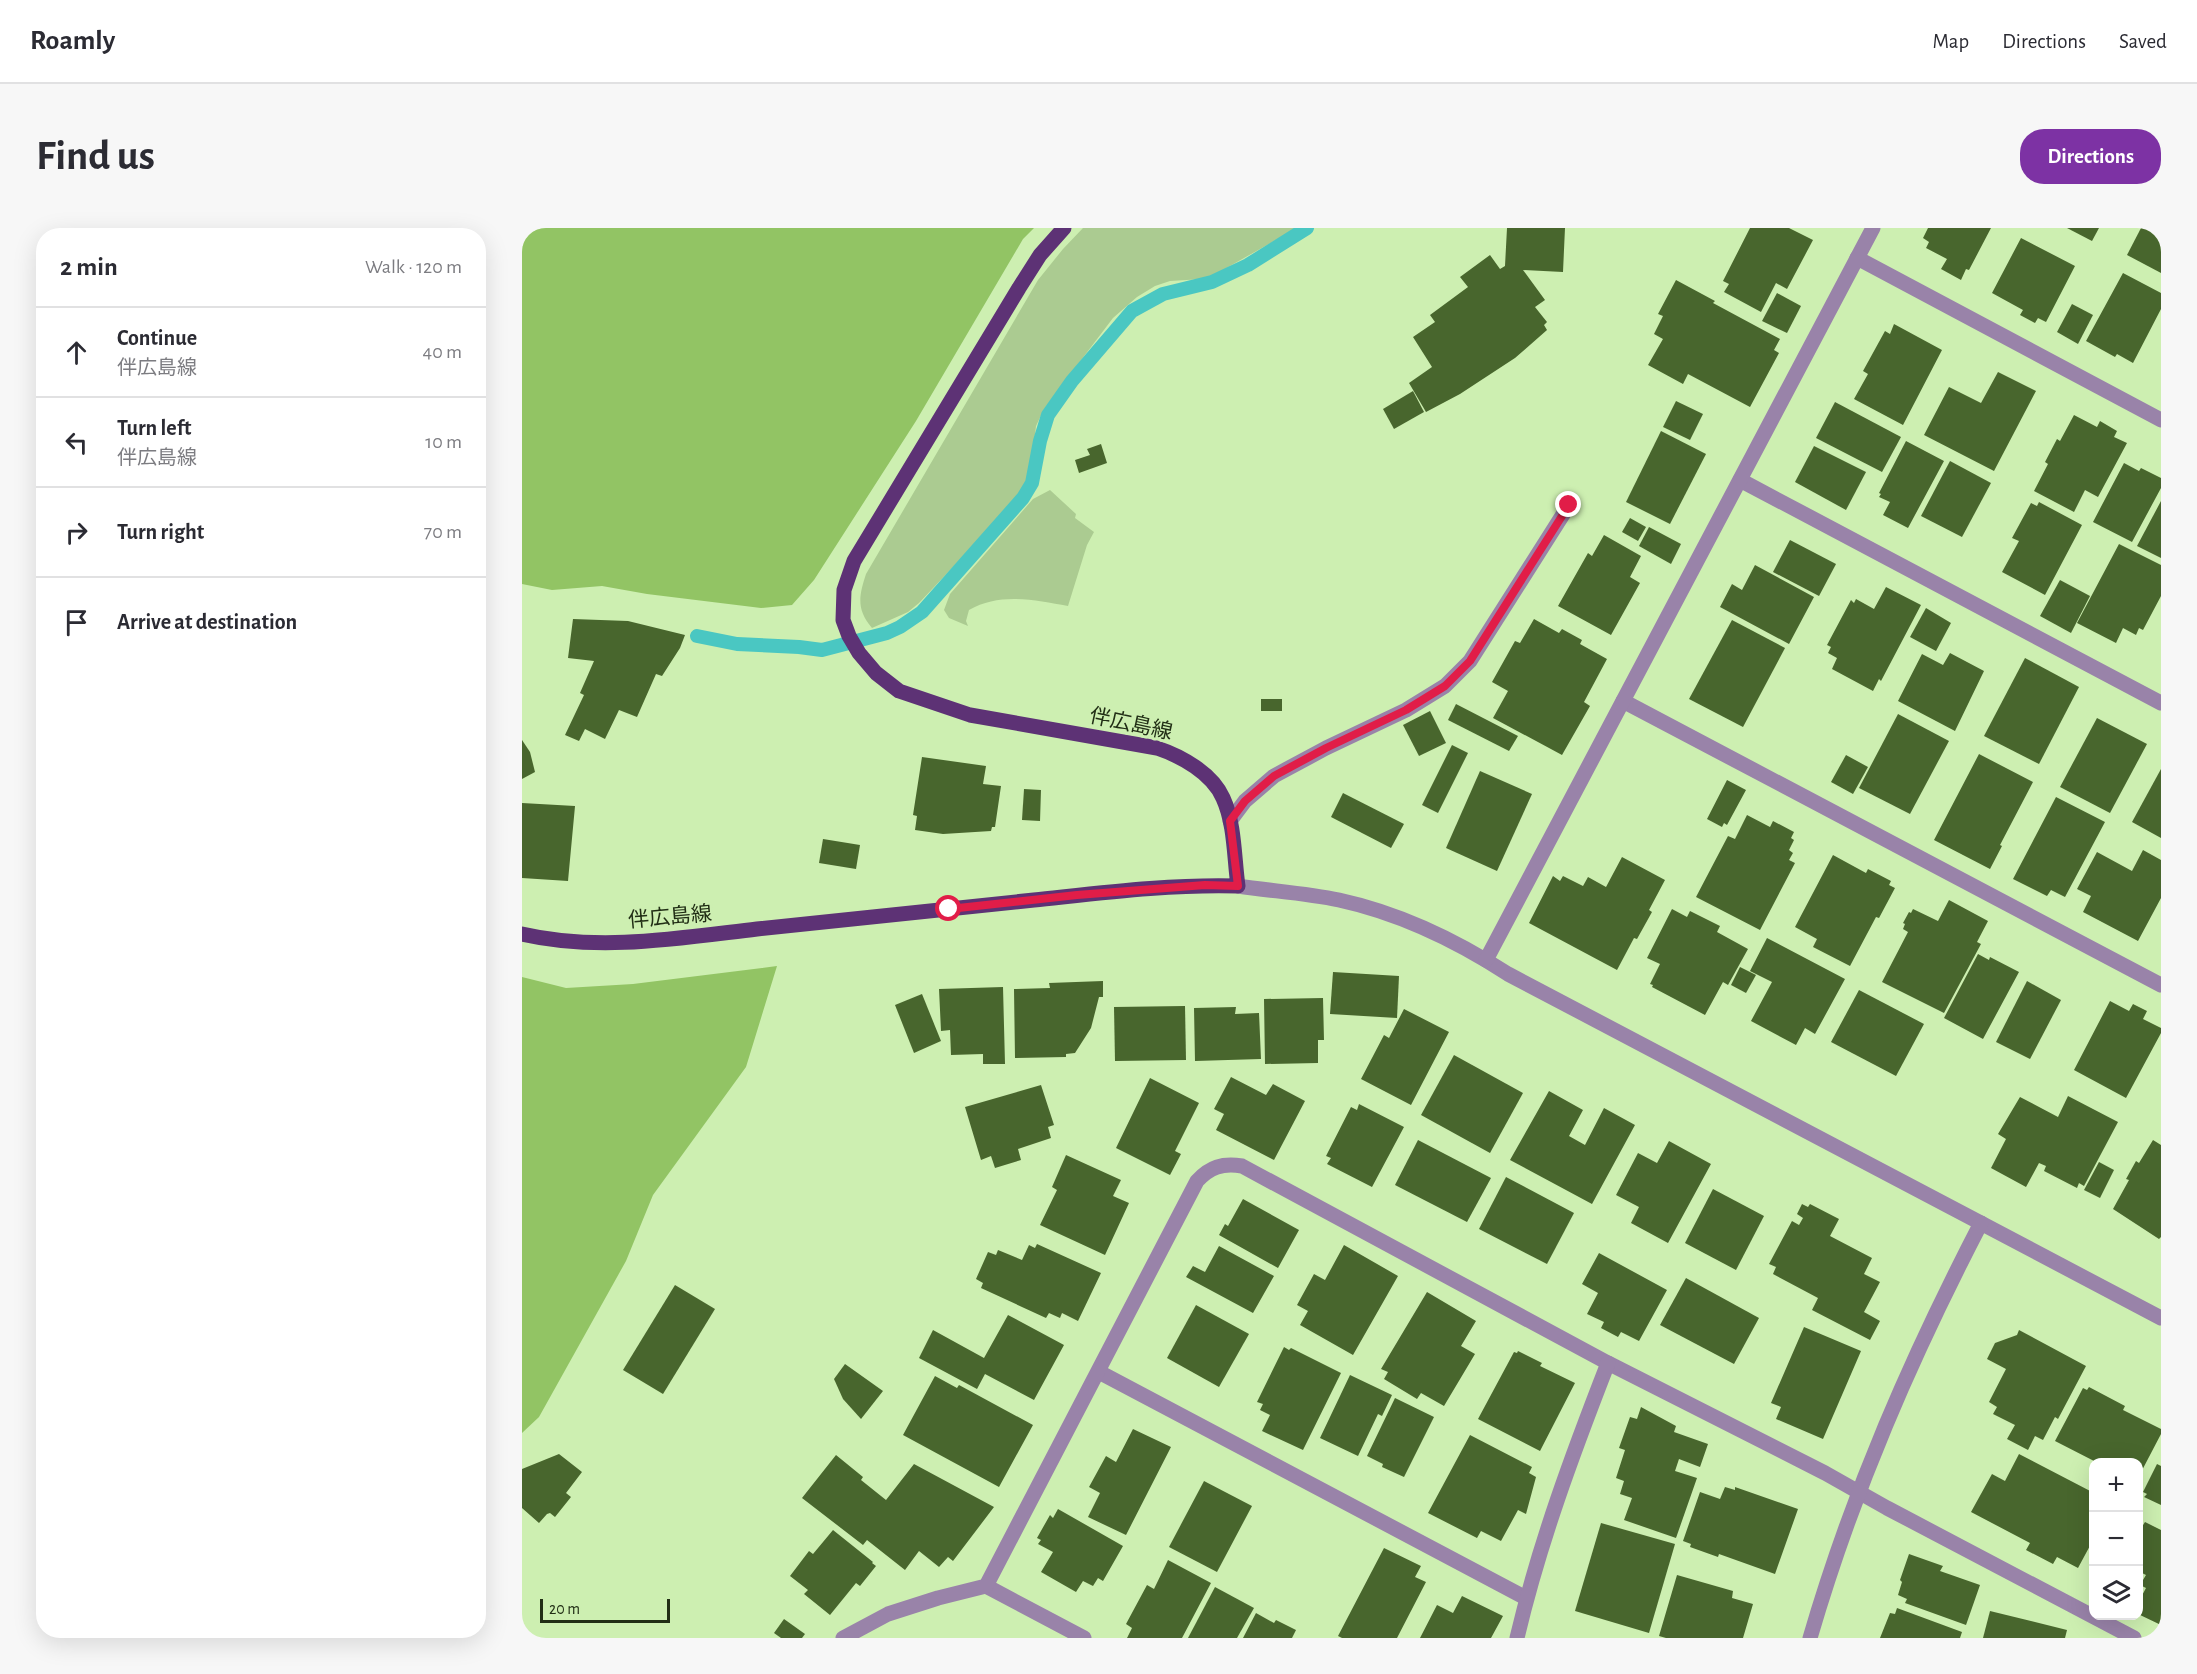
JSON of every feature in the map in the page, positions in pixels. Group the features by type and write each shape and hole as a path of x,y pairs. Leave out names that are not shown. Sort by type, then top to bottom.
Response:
{"main road":[{"name":"伴広島線","path":"522,934 579,942 659,940 1077,895 1205,885 1238,886 1230,821 1223,796 1209,779 1192,765 1175,754 1157,748 970,715 899,691 876,673 859,653 843,620 844,590 854,561 1018,288 1040,255 1064,228"}],"street":[{"path":"1486,960 1873,228"},
{"path":"1857,258 2161,420"},
{"path":"1740,480 2161,703"},
{"path":"1230,821 1245,801 1274,776 1406,710 1445,686 1476,654 1569,505"},
{"path":"1623,701 2161,985"},
{"path":"1238,886 1338,900 1368,908 1442,936 1508,974 2161,1318"},
{"path":"986,1586 1197,1181 1205,1172 1216,1166 1228,1164 1242,1166 1608,1363 1858,1492 2105,1631 2134,1638"},
{"path":"1810,1638 1858,1492 1893,1406 1931,1321 1981,1223"},
{"path":"1517,1638 1526,1598 1554,1509 1608,1363"},
{"path":"1099,1372 1526,1598"},
{"path":"843,1638 888,1614 986,1586 1084,1638"}],"green space":[{"path":"522,228 1034,228 1023,239 916,421 814,580 792,605 761,608 602,586 552,590 522,584"},
{"path":"1083,228 1297,228 1214,275 1203,279 1170,281 1155,286 1137,297 1113,318 1044,409 1036,426 1030,477 1019,497 919,603 908,612 872,628 863,615 860,602 866,574 1038,280"},
{"path":"1050,490 1076,514 1075,518 1094,532 1087,545 1068,606 1005,599 981,604 969,610 966,621 968,626 949,618 944,610 950,594 1033,499"},
{"path":"777,966 746,1067 653,1195 626,1261 539,1417 522,1433 522,977 566,988 633,984"}],"building":[{"path":"1507,228 1565,228 1563,272 1523,270 1545,300 1535,307 1547,322 1544,325 1547,330 1515,358 1460,394 1426,412 1409,383 1432,367 1413,337 1435,322 1430,315 1468,287 1460,277 1490,255 1500,269 1505,266"},
{"path":"1750,228 1789,228 1813,240 1787,289 1776,283 1761,312 1724,292 1729,284 1723,281"},
{"path":"1928,228 1991,228 1969,270 1966,269 1961,280 1941,269 1947,259 1926,248 1929,242 1923,238"},
{"path":"2067,228 2099,228 2092,241"},
{"path":"2141,228 2161,228 2161,273 2127,255"},
{"path":"2021,238 2075,266 2046,322 2038,318 2035,323 2020,315 2023,310 1992,293"},
{"path":"2123,273 2161,293 2161,309 2133,363 2117,354 2115,357 2086,341"},
{"path":"1676,280 1780,339 1774,350 1779,353 1750,407 1688,374 1683,384 1648,365 1663,339 1654,334 1663,316 1658,314"},
{"path":"1777,293 1801,306 1787,333 1762,321"},
{"path":"2072,304 2093,315 2078,344 2057,332"},
{"path":"1894,324 1942,350 1903,425 1854,399 1868,374 1863,371 1885,331 1890,334"},
{"path":"1998,372 2036,391 1994,471 1924,435 1949,387 1981,403"},
{"path":"1413,391 1424,412 1394,429 1383,409"},
{"path":"1676,401 1703,414 1690,440 1663,427"},
{"path":"1835,402 1901,437 1882,472 1816,438"},
{"path":"2074,415 2097,427 2100,421 2117,431 2114,437 2127,443 2098,497 2085,490 2074,512 2034,491 2048,464 2045,462 2057,439 2060,441"},
{"path":"1661,431 1706,454 1670,524 1626,502"},
{"path":"1906,441 1944,461 1908,528 1883,515 1890,502 1879,497"},
{"path":"1101,444 1107,463 1079,473 1075,460 1090,455 1087,449"},
{"path":"1814,446 1866,472 1846,510 1795,482"},
{"path":"1950,461 1991,483 1962,537 1921,516"},
{"path":"2124,463 2161,478 2161,488 2132,542 2093,522"},
{"path":"2161,501 2161,558 2137,546"},
{"path":"2039,502 2082,525 2045,595 2002,572 2019,541 2012,538 2031,503 2037,506"},
{"path":"1630,518 1646,527 1638,541 1622,532"},
{"path":"1649,527 1681,544 1671,564 1639,546"},
{"path":"1604,535 1641,556 1630,577 1640,583 1611,635 1558,606 1588,553 1592,556"},
{"path":"1790,540 1836,564 1819,596 1773,572"},
{"path":"2119,544 2161,565 2161,596 2143,630 2139,628 2136,635 2123,628 2116,643 2077,623"},
{"path":"1755,565 1814,597 1789,644 1720,607 1732,584 1742,590"},
{"path":"2060,580 2090,596 2071,633 2040,616"},
{"path":"1886,587 1921,605 1881,681 1879,679 1873,691 1832,669 1837,658 1828,653 1831,647 1827,645 1851,600 1854,603 1856,599 1874,609"},
{"path":"1926,608 1951,623 1936,651 1910,637"},
{"path":"573,619 628,621 685,635 680,648 662,676 656,674 637,717 619,710 605,739 585,729 579,741 565,735 584,695 580,693 594,661 568,658"},
{"path":"1534,619 1559,633 1562,629 1582,640 1580,644 1607,659 1584,702 1590,706 1562,755 1493,718 1508,691 1492,682 1515,641 1520,643"},
{"path":"1732,620 1785,648 1743,727 1689,699"},
{"path":"1950,653 1984,671 1955,731 1898,701 1922,654 1943,665"},
{"path":"2025,658 2079,687 2039,764 1984,736"},
{"path":"1261,699 1282,699 1282,711 1261,711"},
{"path":"1456,704 1518,736 1509,751 1448,720"},
{"path":"1430,711 1446,743 1419,756 1403,725"},
{"path":"1898,714 1949,741 1910,814 1859,788"},
{"path":"2097,718 2147,744 2110,813 2060,787"},
{"path":"522,740 530,752 535,772 522,779"},
{"path":"1452,745 1468,753 1438,813 1422,805"},
{"path":"1979,754 2033,782 1990,869 1934,840"},
{"path":"1846,755 1868,767 1853,794 1831,782"},
{"path":"922,757 986,766 983,784 1001,786 995,827 992,827 991,831 943,834 915,830 917,816 913,815"},
{"path":"2161,769 2161,838 2132,822"},
{"path":"1480,771 1532,794 1497,871 1446,848"},
{"path":"1727,780 1746,790 1727,825 1724,823 1722,827 1707,819"},
{"path":"1024,789 1041,790 1040,821 1022,820"},
{"path":"1343,793 1404,824 1391,848 1331,817"},
{"path":"2056,797 2105,822 2065,897 2051,890 2047,896 2013,879"},
{"path":"522,803 575,806 568,881 522,878"},
{"path":"1747,815 1770,827 1773,821 1794,832 1791,838 1794,840 1789,850 1793,853 1789,860 1795,863 1760,930 1696,897 1728,836 1735,839"},
{"path":"823,839 860,845 856,869 819,863"},
{"path":"2143,850 2161,860 2161,898 2138,941 2083,912 2091,896 2077,889 2097,852 2132,871"},
{"path":"1833,855 1866,873 1868,869 1891,881 1889,885 1895,888 1879,918 1876,917 1850,966 1813,947 1817,939 1795,927"},
{"path":"1622,857 1665,880 1649,910 1652,912 1637,939 1634,938 1617,970 1529,923 1553,876 1560,881 1563,876 1583,886 1588,877 1606,887"},
{"path":"1949,900 1988,921 1977,942 1981,944 1944,1013 1882,982 1908,932 1903,929 1905,924 1903,923 1909,912 1911,913 1913,909 1938,921"},
{"path":"1672,909 1687,917 1690,911 1720,926 1717,932 1748,949 1728,985 1723,982 1705,1015 1650,984 1660,964 1647,958"},
{"path":"1767,938 1845,979 1815,1034 1805,1028 1796,1045 1751,1021 1772,982 1750,971"},
{"path":"1978,954 1989,960 1990,957 2019,972 1983,1039 1944,1018"},
{"path":"1740,967 1756,975 1746,993 1731,985"},
{"path":"1333,972 1399,976 1397,1018 1330,1014"},
{"path":"1103,981 1103,997 1099,997 1091,1028 1075,1053 1066,1054 1066,1057 1015,1058 1014,989 1050,988 1049,983"},
{"path":"2027,981 2061,1000 2030,1059 1996,1042"},
{"path":"1003,987 1005,1064 983,1064 983,1054 951,1055 950,1030 941,1031 939,989"},
{"path":"1859,990 1924,1024 1896,1076 1831,1042"},
{"path":"922,994 941,1041 914,1053 895,1005"},
{"path":"1323,998 1324,1040 1318,1040 1318,1063 1265,1064 1264,999"},
{"path":"2110,1001 2129,1011 2133,1004 2147,1011 2143,1019 2161,1028 2161,1033 2126,1098 2074,1070"},
{"path":"1185,1006 1186,1060 1115,1061 1114,1007"},
{"path":"1236,1007 1235,1014 1259,1013 1261,1059 1195,1061 1194,1008"},
{"path":"1404,1009 1449,1032 1411,1105 1361,1079 1384,1035 1389,1038"},
{"path":"1454,1055 1523,1093 1490,1153 1421,1115"},
{"path":"1231,1077 1266,1095 1273,1084 1305,1101 1274,1160 1216,1130 1224,1114 1214,1109"},
{"path":"1150,1078 1199,1103 1175,1151 1181,1154 1170,1175 1116,1148"},
{"path":"1041,1085 1054,1125 1048,1127 1051,1138 1018,1149 1021,1160 995,1168 991,1156 981,1160 965,1107"},
{"path":"1549,1091 1583,1110 1569,1136 1585,1145 1604,1108 1635,1125 1592,1204 1510,1160"},
{"path":"2068,1096 2118,1122 2084,1186 2079,1183 2077,1188 2044,1171 2046,1166 2039,1163 2026,1187 1991,1168 2006,1139 1998,1134 2020,1097 2058,1117"},
{"path":"1359,1104 1404,1127 1372,1187 1327,1164 1331,1158 1326,1156 1351,1107 1357,1110"},
{"path":"1418,1140 1491,1178 1467,1222 1395,1185"},
{"path":"2153,1140 2161,1145 2161,1237 2159,1239 2113,1209 2129,1180 2126,1179 2136,1161 2139,1163"},
{"path":"1669,1141 1711,1164 1668,1243 1631,1223 1639,1207 1616,1195 1638,1153 1657,1163"},
{"path":"1066,1155 1121,1180 1113,1196 1129,1203 1105,1255 1040,1225 1057,1190 1052,1187"},
{"path":"2099,1162 2114,1170 2100,1198 2084,1190"},
{"path":"1506,1177 1574,1213 1547,1264 1479,1229"},
{"path":"1713,1189 1764,1216 1736,1270 1685,1243"},
{"path":"1243,1199 1299,1230 1278,1268 1219,1235 1225,1224 1228,1226"},
{"path":"1802,1204 1808,1207 1810,1204 1839,1219 1830,1236 1872,1258 1864,1274 1880,1282 1864,1312 1880,1321 1870,1340 1812,1310 1818,1298 1773,1274 1776,1267 1769,1264 1792,1221 1799,1225 1803,1218 1797,1214"},
{"path":"1037,1244 1101,1273 1078,1321 1062,1313 1060,1318 1049,1313 1046,1318 981,1288 983,1283 976,1279 988,1252 996,1255 998,1250 1022,1260 1029,1245 1035,1248"},
{"path":"1344,1245 1398,1276 1353,1355 1300,1325 1308,1311 1297,1305 1314,1274 1325,1280"},
{"path":"1219,1246 1274,1276 1253,1313 1186,1277 1193,1266 1205,1272"},
{"path":"1599,1253 1667,1290 1639,1341 1621,1332 1618,1337 1601,1328 1604,1322 1587,1314 1598,1293 1582,1284"},
{"path":"1686,1278 1759,1318 1734,1364 1660,1325"},
{"path":"675,1285 715,1309 663,1394 623,1370"},
{"path":"1427,1292 1476,1321 1461,1346 1475,1354 1444,1406 1421,1393 1417,1399 1384,1379 1388,1372 1381,1369"},
{"path":"1196,1305 1249,1334 1219,1387 1167,1358"},
{"path":"1008,1315 1064,1345 1034,1400 985,1374 977,1389 919,1358 933,1330 984,1358"},
{"path":"1804,1327 1861,1351 1823,1439 1776,1419 1781,1407 1771,1403"},
{"path":"2019,1330 2086,1366 2058,1419 2055,1417 2043,1440 2035,1436 2028,1450 2007,1439 2015,1425 1993,1414 1997,1407 1989,1402 2006,1369 1987,1359 1995,1343 2017,1335"},
{"path":"1284,1347 1289,1350 1291,1348 1341,1373 1303,1450 1262,1431 1270,1415 1260,1410 1263,1404 1257,1402"},
{"path":"1518,1351 1542,1363 1540,1366 1575,1383 1540,1451 1478,1419 1514,1352"},
{"path":"845,1364 883,1391 861,1419 843,1399 834,1379"},
{"path":"1350,1375 1392,1395 1382,1416 1378,1414 1358,1456 1320,1438"},
{"path":"935,1376 957,1388 959,1385 1033,1425 999,1487 903,1435"},
{"path":"2089,1387 2125,1406 2123,1410 2161,1429 2161,1434 2143,1468 2143,1458 2089,1458 2055,1441 2083,1388 2087,1390"},
{"path":"1395,1398 1434,1417 1404,1477 1382,1467 1383,1464 1367,1456"},
{"path":"1641,1407 1676,1426 1674,1432 1708,1444 1700,1467 1679,1459 1675,1471 1697,1478 1676,1538 1624,1520 1632,1498 1620,1494 1624,1481 1616,1478 1625,1450 1619,1448 1630,1417 1637,1419"},
{"path":"1133,1429 1171,1447 1126,1535 1088,1517 1100,1493 1089,1487 1106,1456 1116,1462"},
{"path":"1470,1435 1532,1467 1529,1473 1536,1477 1526,1514 1518,1510 1501,1541 1481,1531 1477,1538 1428,1513"},
{"path":"559,1454 582,1472 566,1493 571,1497 555,1517 550,1513 547,1514 539,1523 522,1508 522,1469"},
{"path":"2019,1454 2089,1490 2089,1548 2078,1568 2057,1557 2053,1564 2026,1550 2030,1543 1971,1512 1992,1474 2005,1481"},
{"path":"836,1455 863,1477 861,1480 886,1500 914,1464 994,1507 953,1561 948,1557 939,1567 919,1551 905,1570 867,1540 863,1545 802,1498"},
{"path":"2157,1464 2161,1466 2161,1505 2144,1497 2147,1494 2143,1492"},
{"path":"1204,1481 1252,1506 1217,1572 1169,1547"},
{"path":"1725,1487 1735,1490 1735,1487 1798,1509 1775,1574 1719,1554 1718,1557 1690,1547 1691,1544 1683,1541 1700,1492 1720,1499"},
{"path":"1058,1509 1123,1546 1103,1581 1098,1578 1093,1586 1083,1581 1076,1592 1041,1572 1053,1552 1038,1544 1041,1540 1037,1538 1050,1515 1053,1518"},
{"path":"2145,1522 2161,1530 2161,1625 2143,1616 2143,1594 2146,1588 2143,1586 2143,1580 2146,1575 2143,1574 2143,1525"},
{"path":"1601,1523 1675,1544 1649,1633 1575,1611"},
{"path":"833,1530 876,1566 860,1586 856,1583 830,1615 804,1594 808,1590 790,1576 809,1551 813,1554"},
{"path":"1384,1548 1421,1566 1415,1577 1426,1582 1397,1638 1342,1638 1338,1636"},
{"path":"1909,1554 1943,1566 1940,1571 1980,1585 1966,1625 1905,1603 1907,1599 1898,1595 1902,1582 1900,1580"},
{"path":"1168,1560 1211,1583 1182,1638 1127,1638 1132,1628 1126,1624 1147,1585 1154,1589"},
{"path":"1677,1575 1733,1591 1732,1598 1753,1604 1743,1638 1666,1638 1659,1636"},
{"path":"1215,1587 1254,1608 1237,1638 1188,1638"},
{"path":"1462,1596 1503,1616 1491,1638 1420,1638 1437,1605 1453,1613"},
{"path":"1897,1608 1962,1632 1960,1638 1880,1638 1890,1613 1895,1614"},
{"path":"1990,1611 2067,1630 2065,1638 1983,1638"},
{"path":"1256,1613 1274,1623 1276,1620 1296,1630 1292,1638 1243,1638"},
{"path":"784,1619 805,1634 802,1638 781,1638 774,1633"}],"waterway":[{"path":"697,636 737,644 822,650 887,633 900,627 922,612 1023,498 1032,483 1040,441 1048,415 1072,381 1132,311 1163,294 1212,282 1248,265 1307,228"}],"route":[{"path":"949,909 1077,895 1205,885 1238,886 1230,821 1245,801 1274,776 1406,710 1445,686 1470,661 1486,639 1569,505"}]}
